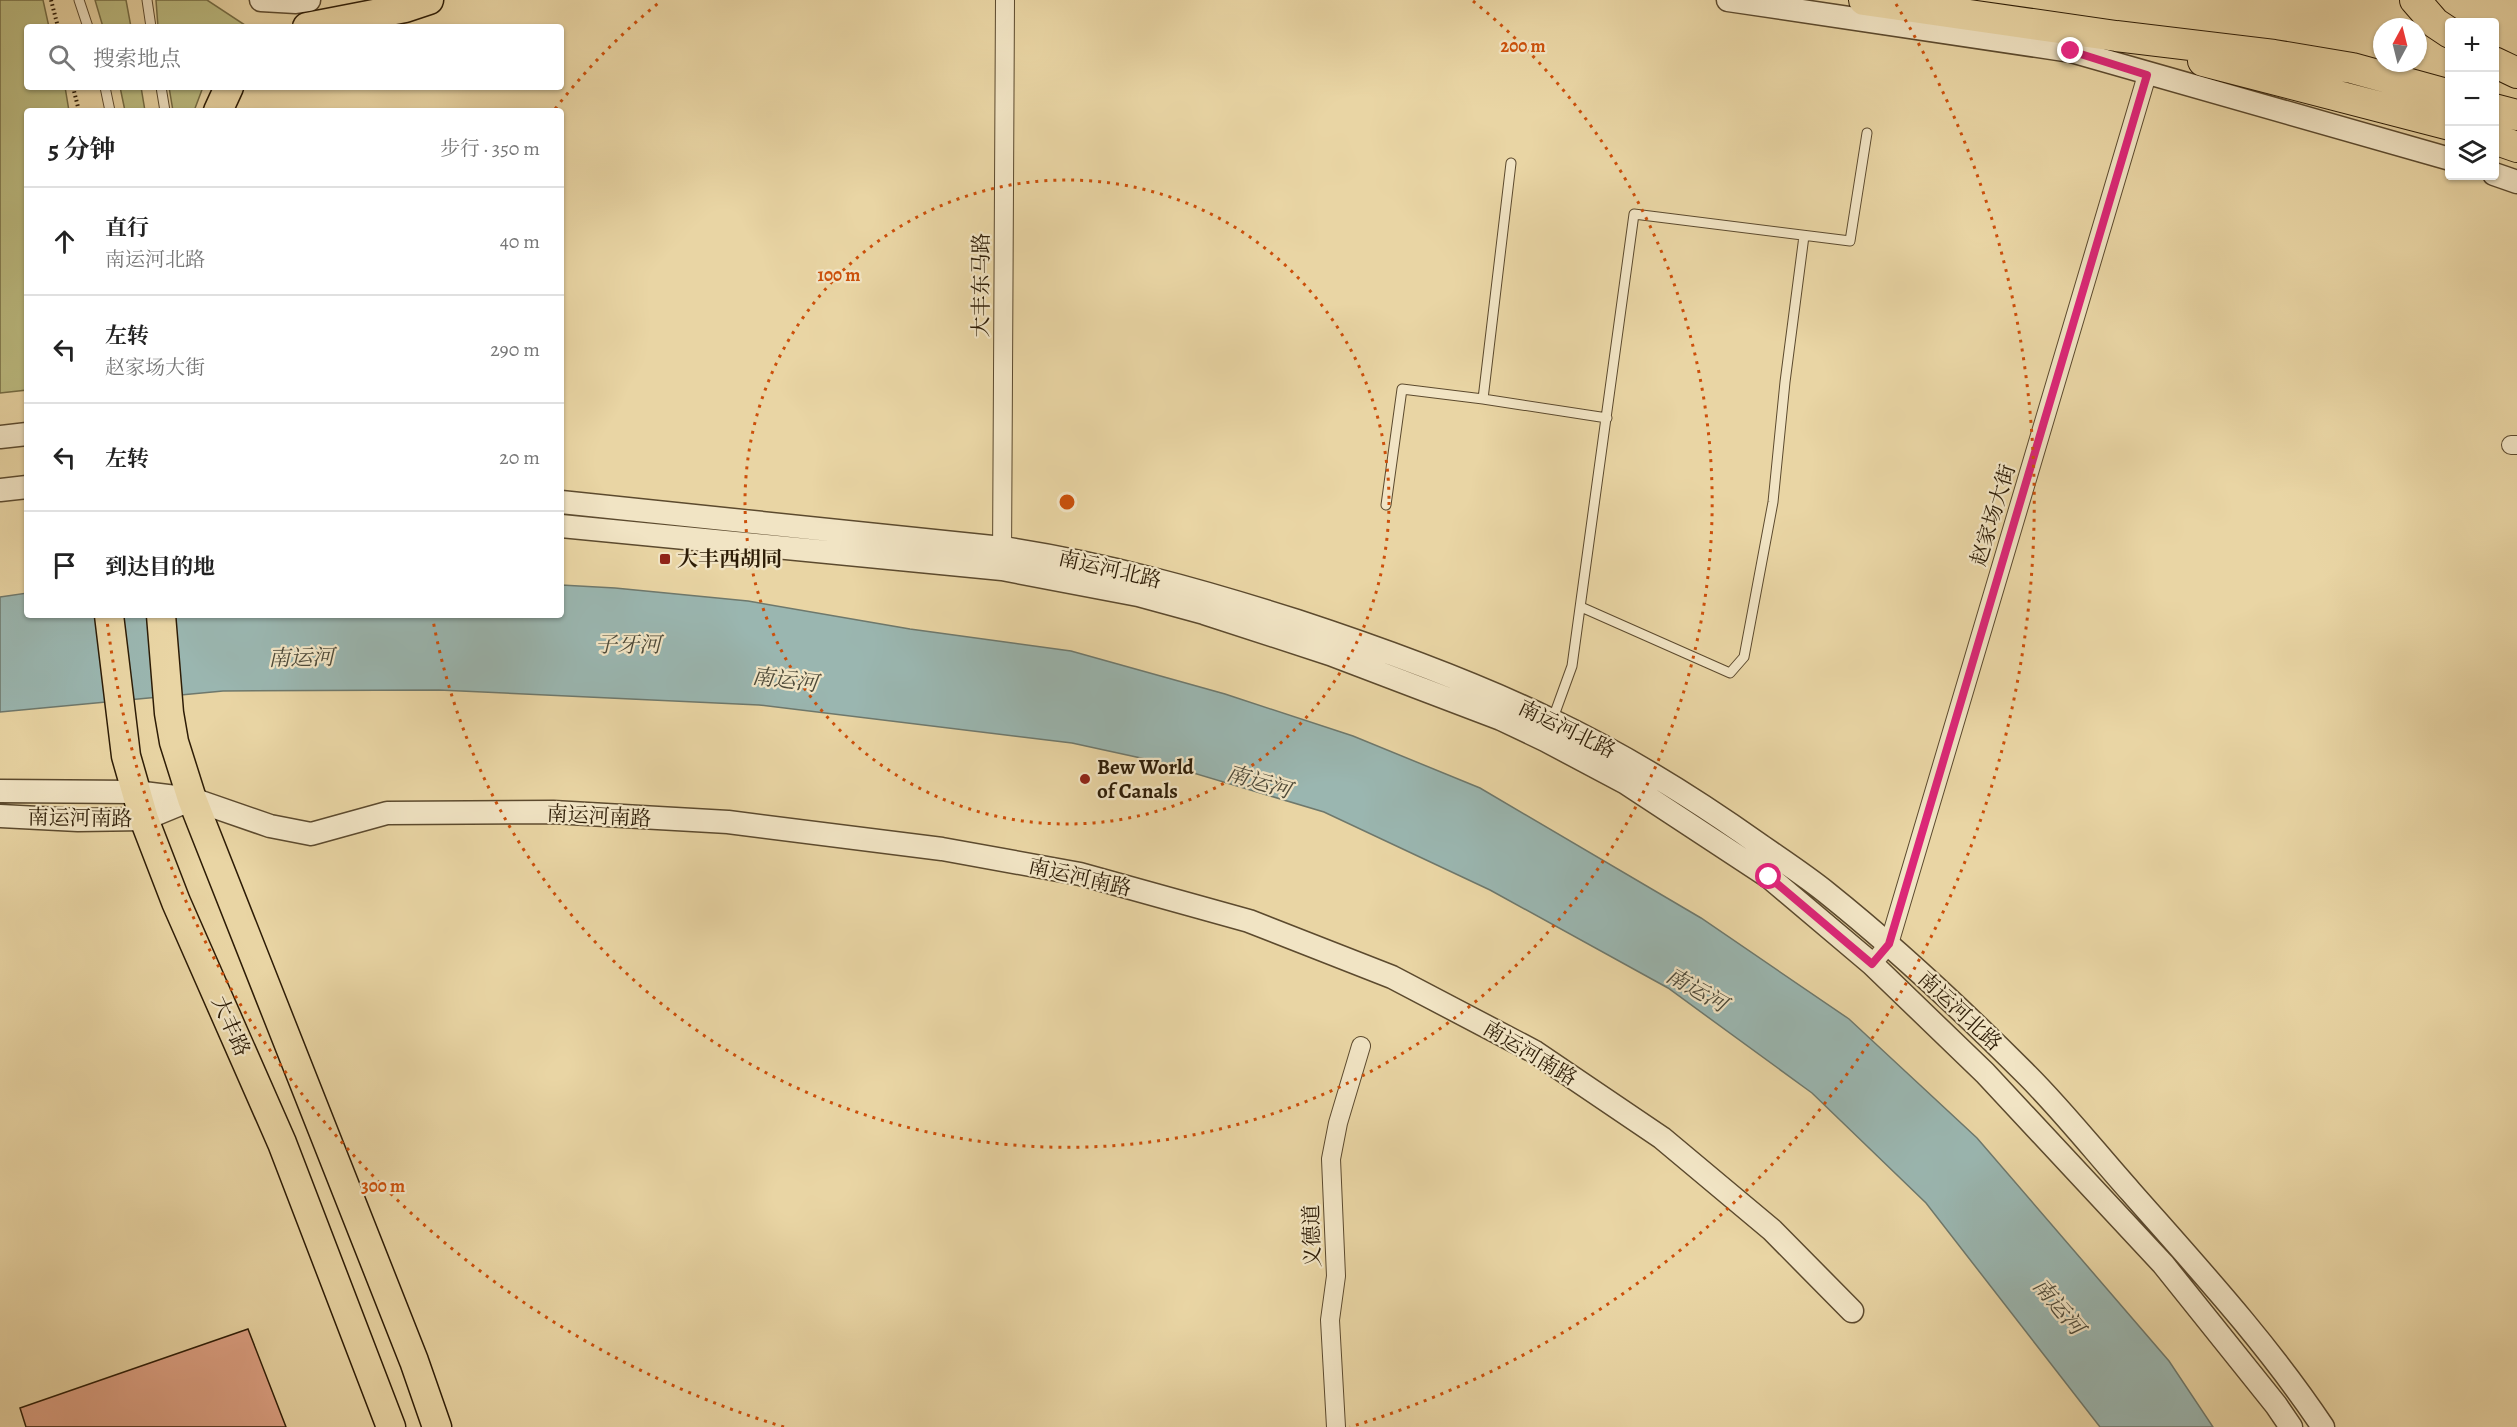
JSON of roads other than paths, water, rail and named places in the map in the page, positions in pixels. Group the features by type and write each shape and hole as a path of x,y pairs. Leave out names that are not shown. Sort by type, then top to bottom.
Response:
{"highway":[{"path":"1864,0 2116,36 2274,55 2352,68 2445,94"},
{"path":"2415,0 2435,23 2445,30"},
{"path":"2116,36 2245,73 2445,124"},
{"path":"2499,64 2517,73"},
{"path":"2499,111 2517,116"},
{"path":"2499,141 2517,147"}],"main road":[{"path":"322,24 405,8 429,0"},
{"path":"219,108 228,90"},
{"name":"大丰路","path":"109,618 126,756 144,819 176,902 282,1143 391,1427"},
{"path":"161,618 169,713 174,742 192,800 414,1361 437,1427"},
{"path":"372,1375 414,1361"}],"street":[{"path":"261,0 285,2 309,0"},
{"name":"大丰东马路","path":"1002,559 1005,0"},
{"path":"1728,0 2071,51 2147,75 2324,122 2445,158"},
{"name":"赵家场大街","path":"1872,964 1889,944 2147,75"},
{"path":"2499,176 2517,182"},
{"path":"0,437 24,434"},
{"path":"0,490 24,487"},
{"name":"南运河北路","path":"564,502 1002,559 1138,595 1264,632 1423,688 1501,719 1548,730 1625,758 1728,822 1824,890 1889,944 2029,1077 2235,1310 2301,1393 2324,1427"},
{"name":"南运河北路","path":"564,526 1002,559"},
{"name":"南运河北路","path":"1548,730 1769,877 1872,964 1985,1073 2163,1264 2291,1427"},
{"name":"南运河南路","path":"0,791 135,792 192,800 270,826 311,834 387,813 553,812 729,822 942,849 1080,873 1249,921 1392,977 1534,1052 1662,1138 1772,1230 1852,1311"},
{"name":"南运河南路","path":"0,816 78,820 144,819 192,800"},
{"name":"义德道","path":"1336,1427 1330,1320 1336,1276 1330,1159 1361,1046"}],"lane":[{"path":"79,0 87,24"},
{"path":"147,0 151,24"},
{"path":"106,90 109,108"},
{"path":"162,90 164,108"},
{"path":"1548,730 1572,666 1634,214 1850,241 1867,133"},
{"path":"1483,399 1511,163"},
{"path":"1581,607 1730,673 1744,657 1773,501 1785,382 1804,236"},
{"path":"1386,505 1402,389 1607,418"}],"water":[{"name":"子牙河","path":"564,585 748,601 910,629 1071,651 1225,694 1353,736 1480,788 1701,918 1849,1019 1977,1138 2169,1361 2213,1427 2100,1427 1926,1203 1812,1093 1668,988 1490,890 1324,812 1150,760 1072,743 759,705 439,690 223,691 0,712 0,597 24,593 24,618 564,618"}],"place":[{"name":"大丰西胡同","path":"665,559"},
{"name":"Bew World of Canals","path":"1085,779"}],"water label":[{"name":"南运河","path":"301,657"},
{"name":"南运河","path":"785,679"},
{"name":"南运河","path":"1259,781"},
{"name":"南运河","path":"1697,989"},
{"name":"南运河","path":"2059,1306"}]}
